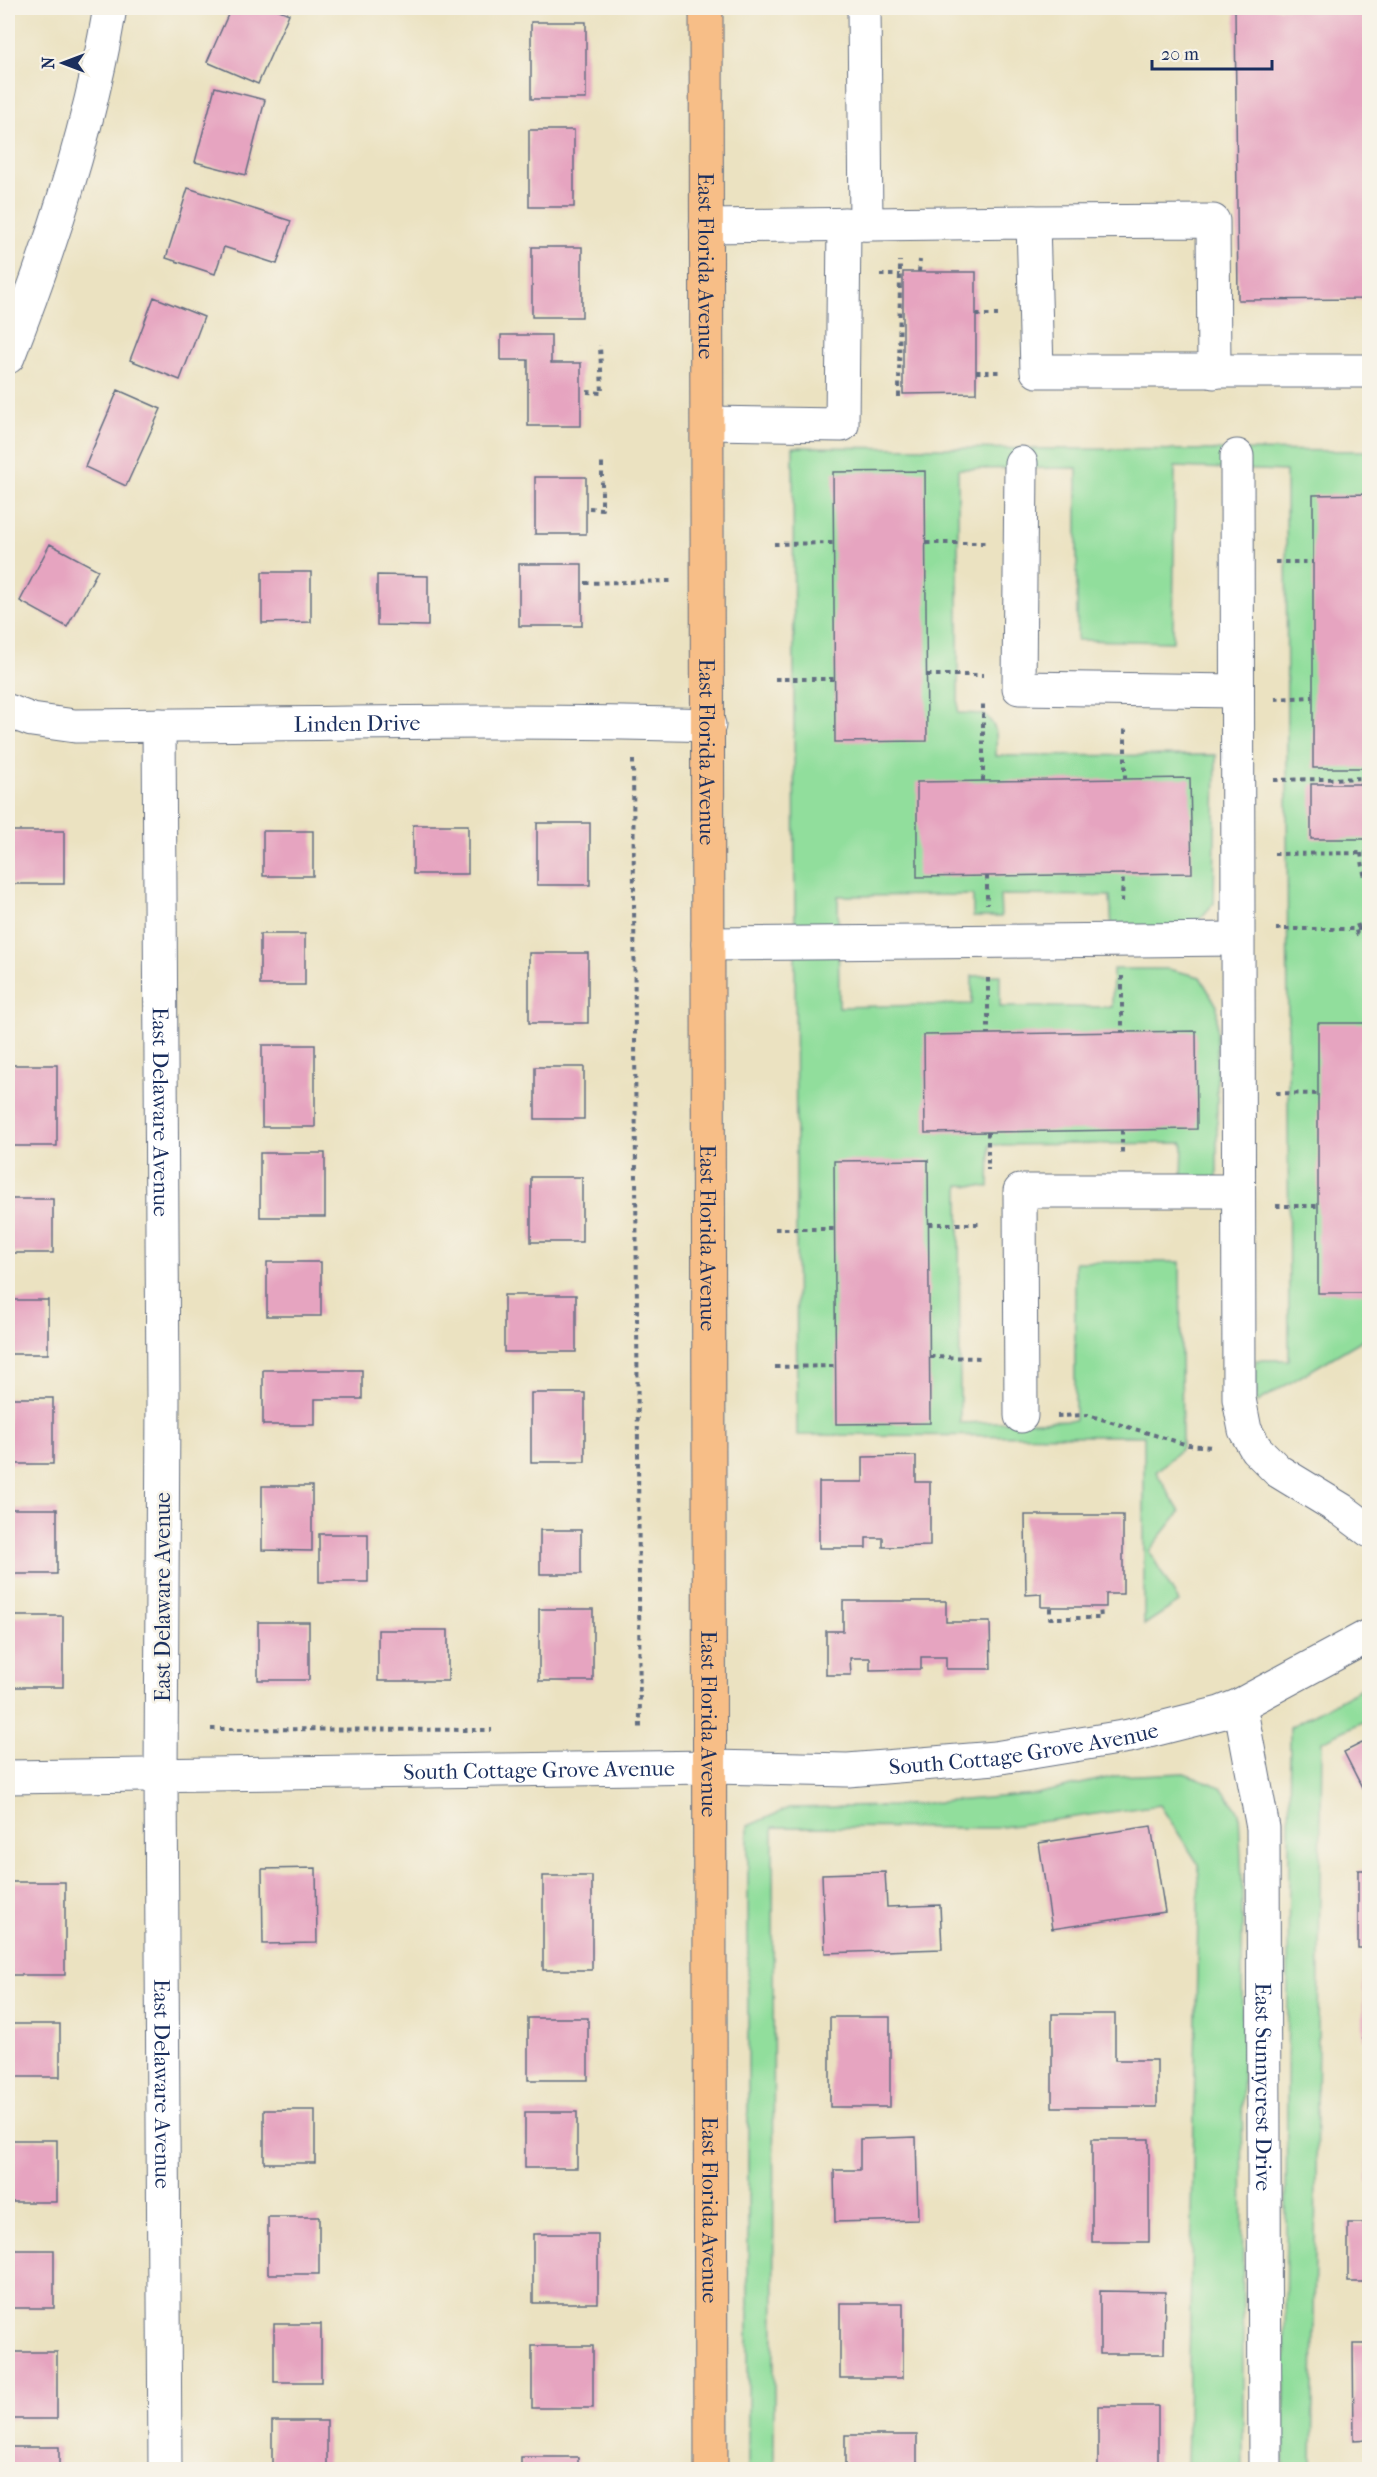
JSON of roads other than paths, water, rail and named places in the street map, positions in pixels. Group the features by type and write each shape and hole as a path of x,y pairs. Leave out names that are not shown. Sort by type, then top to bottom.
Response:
{"main road":[{"name":"East Florida Avenue","path":"706,8 711,2469"}],"street":[{"path":"8,357 36,287 81,139 110,8"},
{"path":"708,423 842,425 855,224 864,8"},
{"path":"706,226 1213,221 1214,372"},
{"path":"1033,222 1036,372 1370,371"},
{"path":"1238,456 1239,1399 1245,1430 1256,1449 1278,1471 1370,1531"},
{"path":"1021,463 1019,682 1125,689 1237,691"},
{"name":"Linden Drive","path":"8,711 32,720 75,726 368,722 632,722 709,725"},
{"name":"East Delaware Avenue","path":"159,725 165,2469"},
{"path":"708,944 1238,934"},
{"path":"1021,1416 1020,1191 1238,1191"},
{"name":"South Cottage Grove Avenue","path":"8,1777 711,1767 848,1770 995,1758 1129,1736 1220,1713 1240,1705 1370,1635"},
{"name":"East Sunnycrest Drive","path":"1240,1705 1263,1828 1265,2469"}]}
